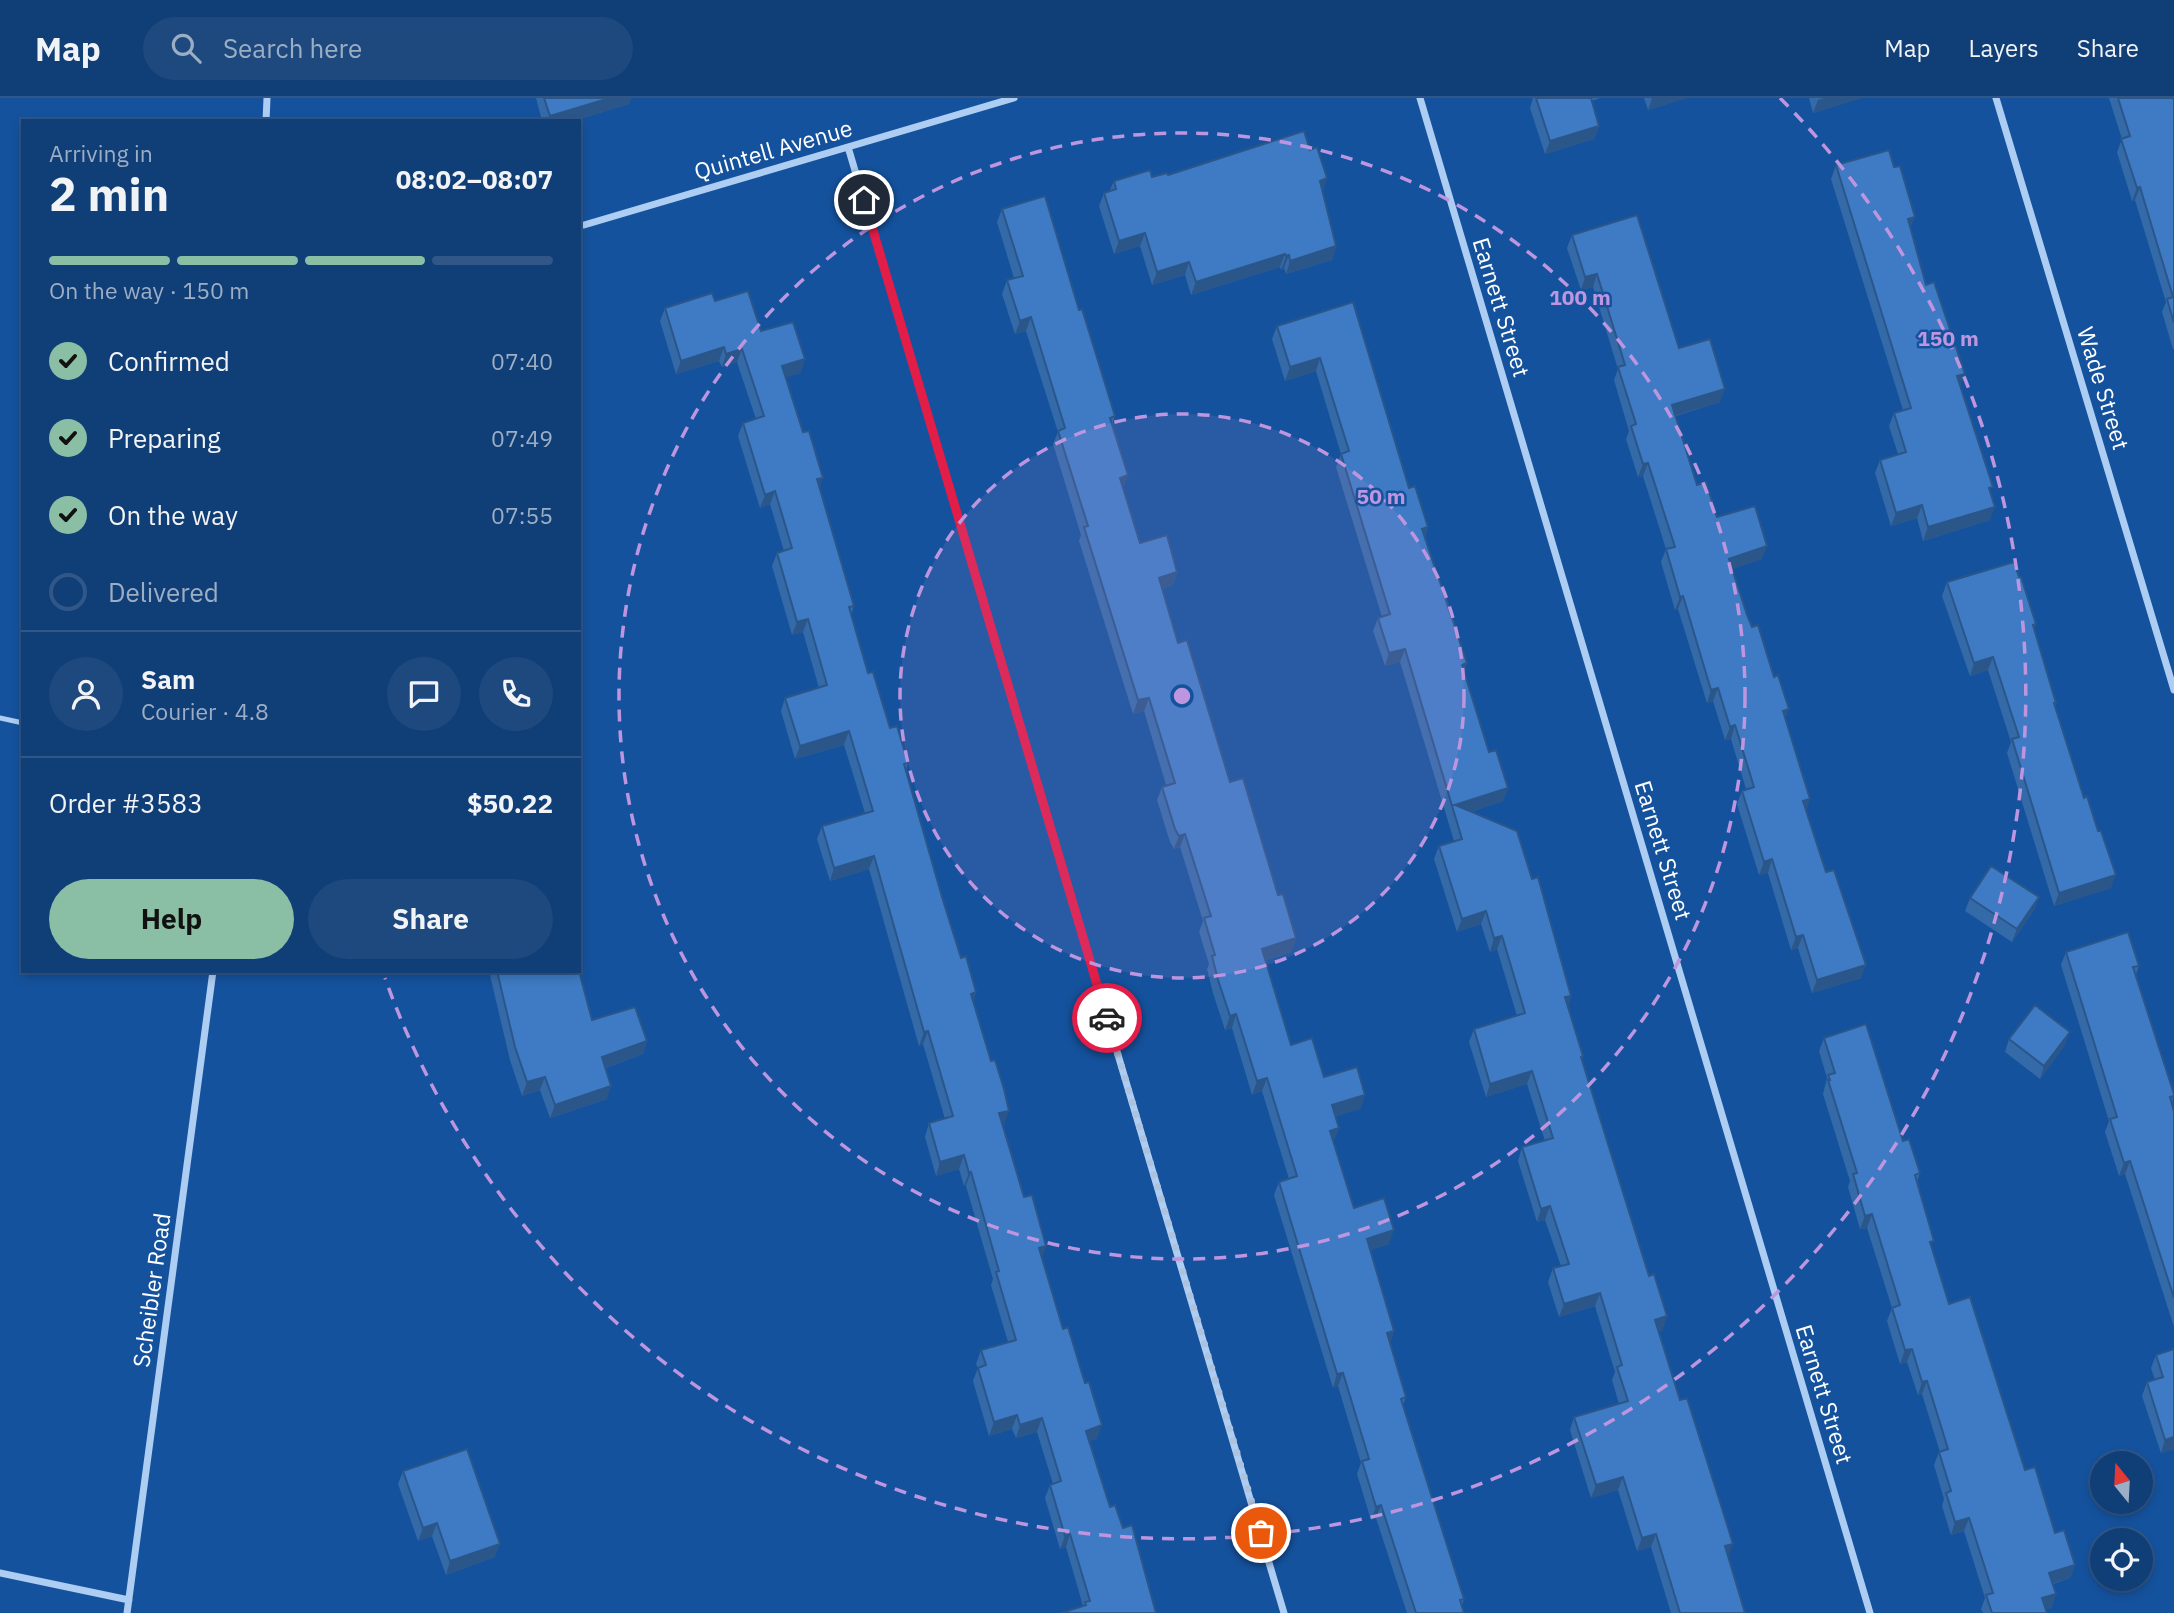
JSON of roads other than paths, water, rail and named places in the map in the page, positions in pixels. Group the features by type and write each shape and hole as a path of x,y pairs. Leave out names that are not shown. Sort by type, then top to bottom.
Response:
{"street":[{"path":"266,119 267,98"},
{"name":"Quintell Avenue","path":"584,225 1014,98"},
{"name":"Earnett Street","path":"1420,98 1870,1613"},
{"name":"Wade Street","path":"1996,98 2174,690"},
{"path":"848,147 1284,1613"},
{"name":"Scheibler Road","path":"127,1613 213,973"},
{"path":"0,1573 129,1600"}],"lane":[{"path":"0,718 21,723"}]}
